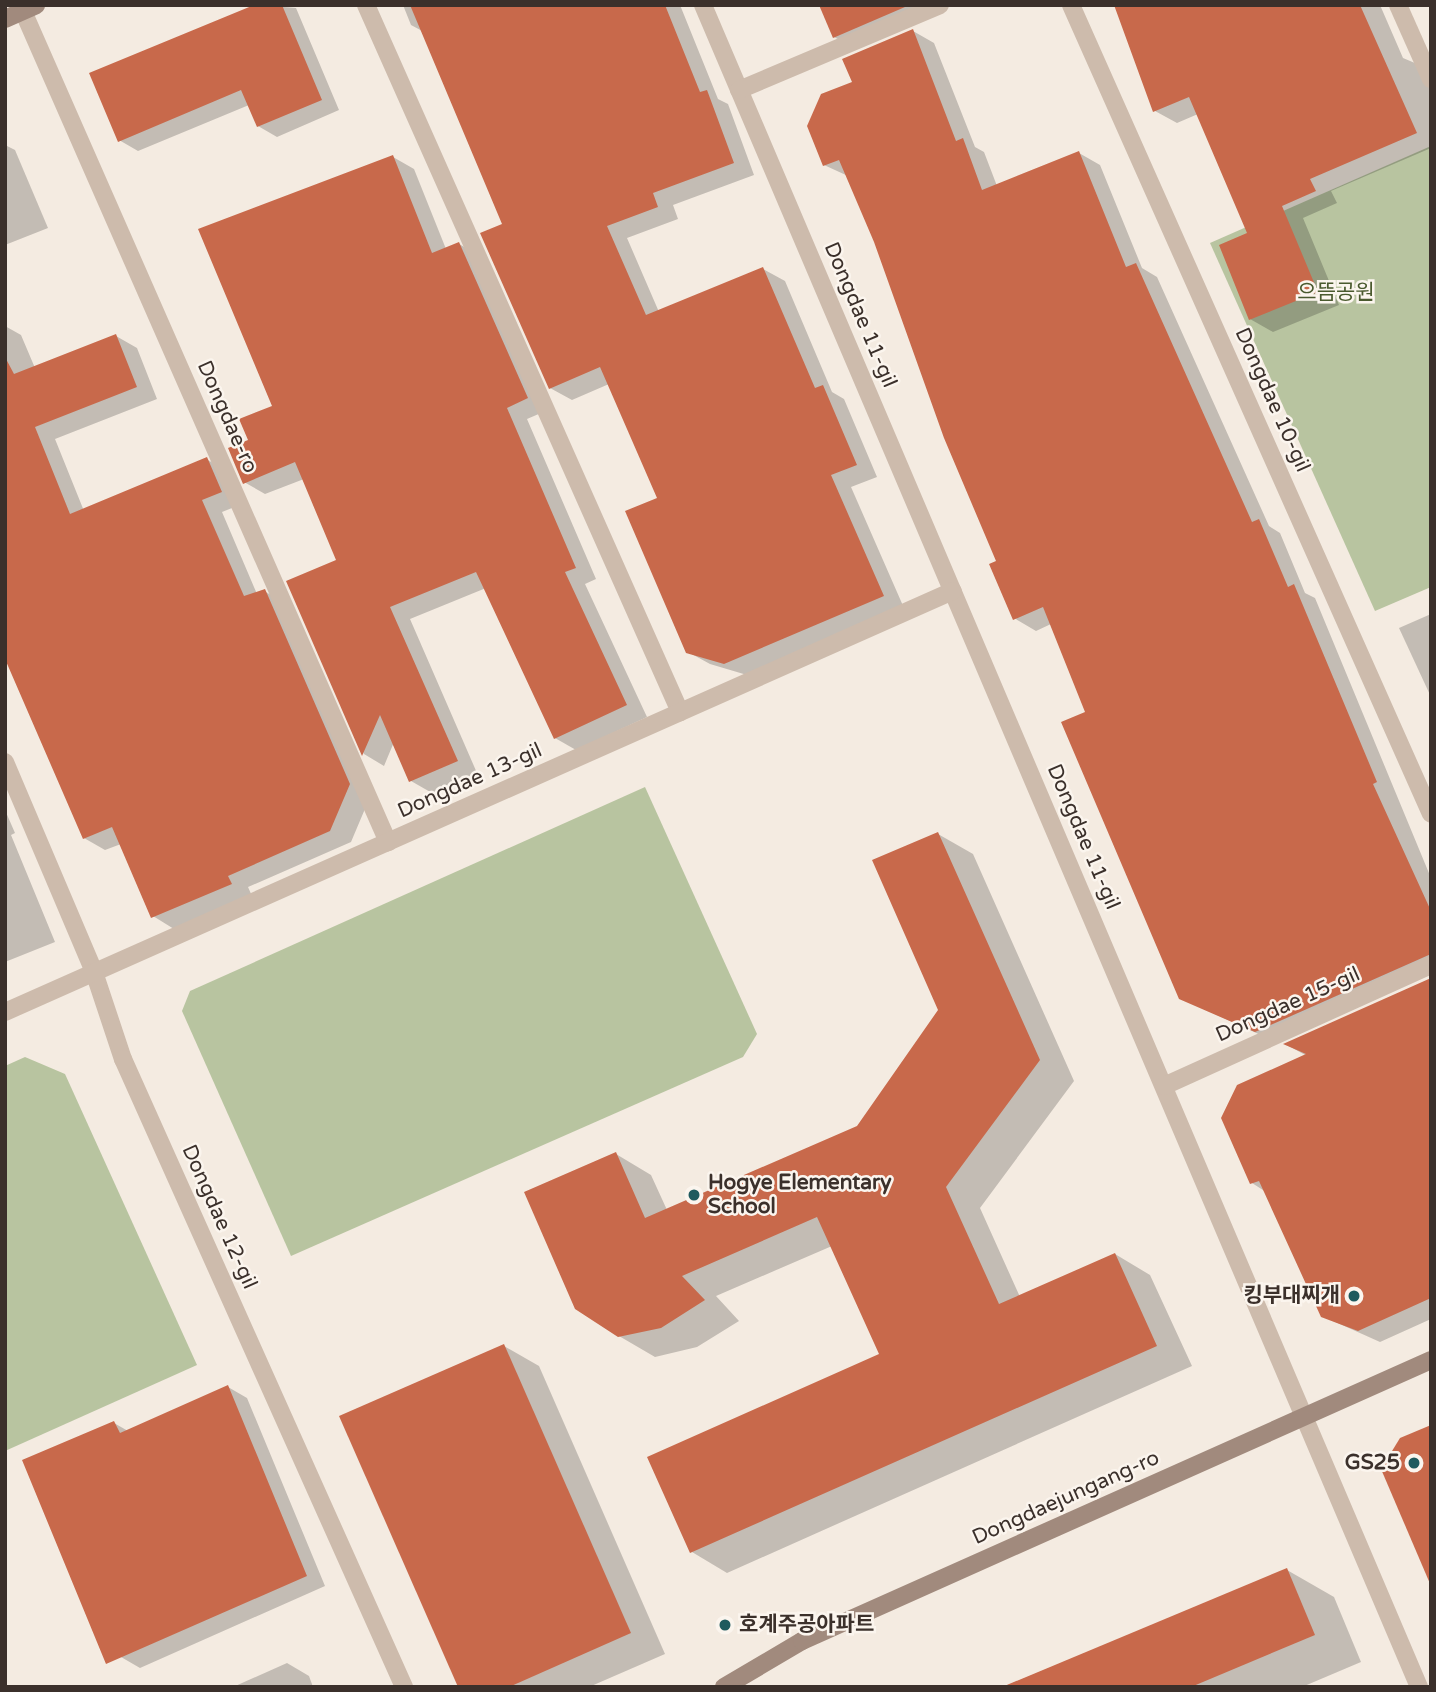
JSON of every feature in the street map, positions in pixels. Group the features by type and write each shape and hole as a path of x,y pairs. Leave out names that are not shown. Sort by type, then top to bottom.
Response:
{"street":[{"path":"366,5 680,712"},
{"name":"Dongdae 11-gil","path":"703,5 1419,1687"},
{"path":"739,90 940,5"},
{"name":"Dongdae 10-gil","path":"1071,5 1431,814"},
{"path":"1398,5 1431,79"},
{"name":"Dongdae-ro","path":"5,19 30,8 388,842"},
{"name":"Dongdae 13-gil","path":"5,1012 953,592"},
{"name":"Dongdae 12-gil","path":"5,762 94,972 123,1059 404,1687"},
{"name":"Dongdae 15-gil","path":"1164,1086 1431,965"},
{"name":"Dongdaejungang-ro","path":"724,1687 802,1641 1431,1360"}],"green space":[{"name":"으뜸공원","path":"1431,146 1431,587 1375,611 1210,243"},
{"path":"645,787 757,1034 743,1057 291,1256 182,1011 190,991"},
{"path":"25,1057 65,1074 197,1365 5,1451 5,1066"}],"building":[{"path":"254,5 282,5 322,100 257,127 241,90 118,142 89,73"},
{"path":"410,5 665,5 700,92 707,90 734,163 653,193 658,207 607,226 646,315 763,267 815,388 823,385 857,465 831,475 884,596 724,664 686,653 625,511 657,498 600,367 549,389 480,233 502,224"},
{"path":"819,5 904,5 905,7 833,38"},
{"path":"1114,5 1360,5 1417,133 1310,179 1316,191 1282,206 1318,292 1249,320 1219,245 1247,233 1189,97 1153,112"},
{"path":"913,29 956,141 963,138 982,190 1079,151 1126,267 1136,263 1252,522 1259,519 1288,587 1294,584 1377,782 1373,784 1431,911 1431,954 1255,1032 1179,999 1061,722 1085,712 1043,607 1013,620 989,564 996,561 944,438 874,242 839,160 823,166 807,126 821,94 852,82 842,59"},
{"path":"393,155 432,253 459,242 528,398 507,408 576,568 565,572 627,705 554,739 476,572 390,607 458,761 409,782 380,715 362,756 286,581 336,560 295,462 243,484 228,448 248,440 239,419 272,406 198,229"},
{"path":"116,334 137,387 35,427 70,514 207,457 222,492 202,500 244,596 265,589 350,784 330,831 228,876 232,884 151,918 112,827 83,839 5,659 5,357 14,374"},
{"path":"938,832 1040,1060 946,1187 999,1304 1115,1253 1157,1346 690,1553 647,1457 879,1354 817,1217 682,1276 705,1300 661,1328 618,1337 575,1309 524,1192 616,1152 645,1218 857,1126 938,1010 872,860"},
{"path":"1431,978 1431,1298 1358,1331 1321,1317 1259,1181 1250,1184 1221,1118 1237,1085 1306,1054 1283,1044"},
{"path":"504,1344 631,1633 509,1687 458,1687 339,1416"},
{"path":"228,1385 307,1576 106,1664 22,1460 114,1421 120,1433"},
{"path":"1431,1425 1431,1586 1381,1469 1400,1438"},
{"path":"1287,1568 1315,1635 1191,1687 1002,1687"}],"place":[{"name":"Hogye Elementary School","path":"694,1195"},
{"name":"킹부대찌개","path":"1354,1296"},
{"name":"GS25","path":"1414,1463"},
{"name":"호계주공아파트","path":"725,1625"}]}
